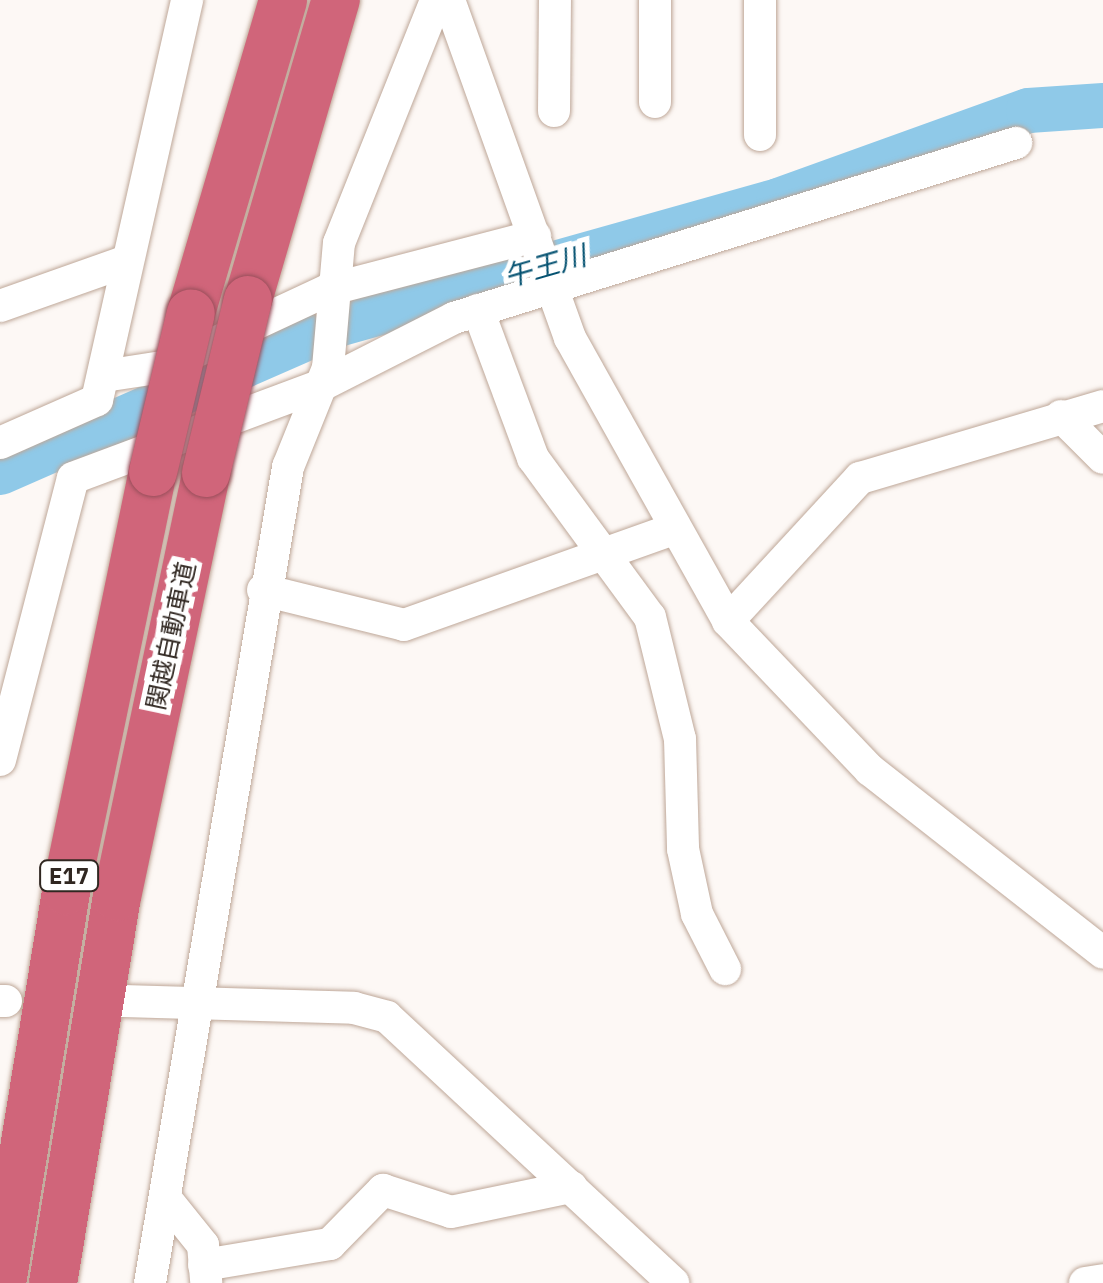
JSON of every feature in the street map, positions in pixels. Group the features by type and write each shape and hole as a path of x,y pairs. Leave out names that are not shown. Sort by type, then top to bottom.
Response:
{"highway":[{"name":"関越自動車道","path":"2,1283 66,891 153,472 192,313 283,0"},
{"name":"関越自動車道","path":"54,1283 117,897 206,474 248,300 336,0"}],"street":[{"path":"0,444 86,409 104,376 124,262 186,0"},
{"path":"150,1283 201,1004 263,590 288,466 325,377 328,296 436,0"},
{"path":"449,0 551,284 674,529 728,621 870,770 1103,953"},
{"path":"554,111 555,0"},
{"path":"655,0 655,102"},
{"path":"760,0 760,135"},
{"path":"0,760 73,478 325,377 478,310 551,284 1016,143"},
{"path":"104,376 163,367 328,296 537,242"},
{"path":"0,306 124,262"},
{"path":"478,310 534,458 609,552 650,617 680,739 683,849 698,914 725,969"},
{"path":"728,621 860,478 1103,406"},
{"path":"1061,416 1103,458"},
{"path":"263,590 404,626 674,529"},
{"path":"123,1001 354,1008 387,1017 673,1283"},
{"path":"166,1199 203,1245 205,1274 330,1244 383,1190 451,1212 571,1187"},
{"path":"1085,1283 1103,1280"}],"waterway":[{"name":"午王川","path":"0,472 337,324 778,200 1028,110 1103,105"}]}
